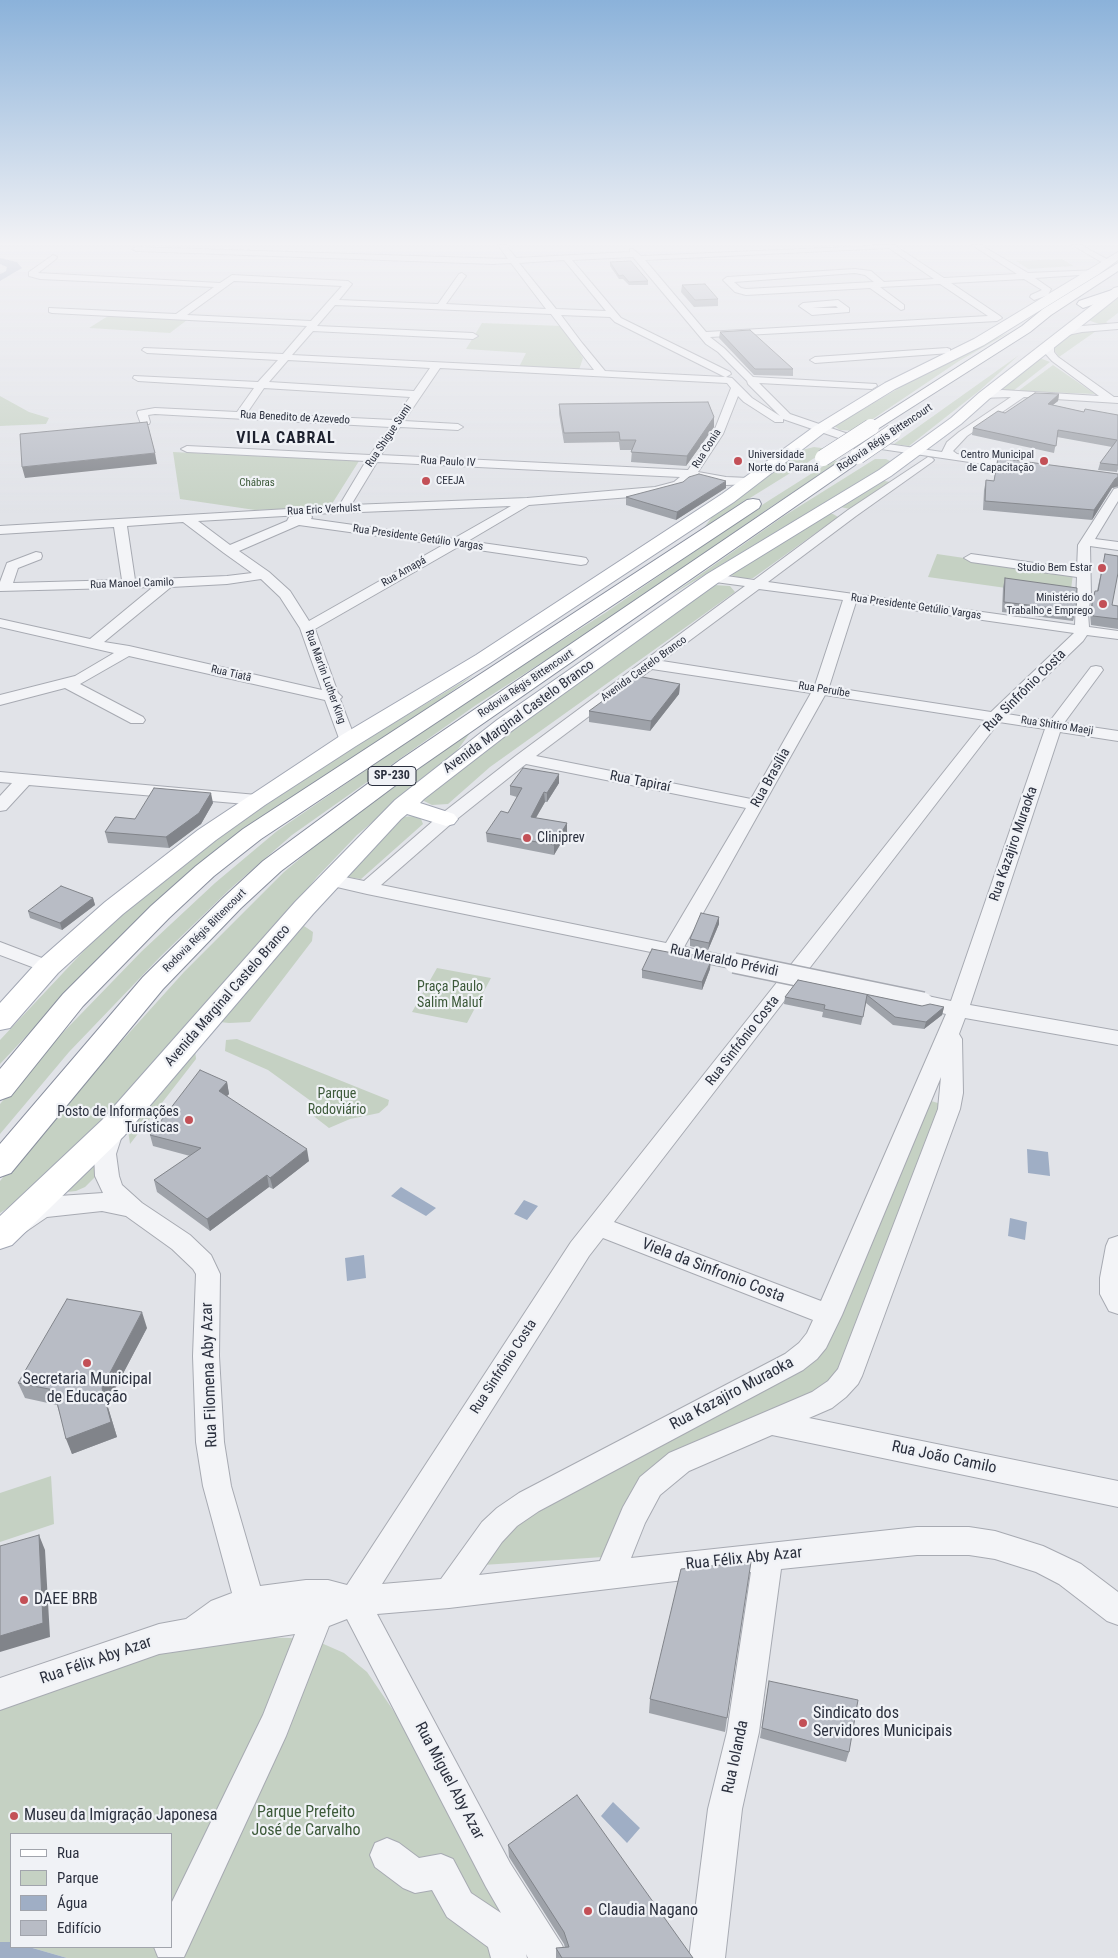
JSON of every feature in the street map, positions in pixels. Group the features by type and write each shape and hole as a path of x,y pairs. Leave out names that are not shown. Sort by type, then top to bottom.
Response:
{"main road":[{"path":"979,342 989,336"},
{"path":"521,659 536,641 646,566 738,491 875,389 894,384 992,336"},
{"name":"Rodovia Régis Bittencourt","path":"0,1089 73,1000 160,912 205,871 252,834 521,659 823,458 1014,336"},
{"path":"989,368 1035,336"},
{"name":"Avenida Marginal Castelo Branco","path":"0,1236 113,1128 330,880 403,805 505,725 713,578 826,508 890,478 984,396 1059,336"},
{"name":"Rodovia Régis Bittencourt","path":"0,1165 153,983 232,903 272,866 408,764 663,592 763,520 853,450 897,429"},
{"path":"813,435 834,437 853,450 914,457"},
{"path":"0,1021 48,967 114,908 207,835 348,741 482,658 738,491"},
{"path":"826,508 852,513"},
{"path":"403,805 446,818"}],"street":[{"path":"240,415 262,384 303,336"},
{"path":"572,336 602,373"},
{"path":"648,336 730,381"},
{"path":"704,336 719,348 784,414 813,435"},
{"path":"706,339 742,336"},
{"path":"706,339 710,350 730,381 746,399 779,420 813,435"},
{"path":"1049,345 1054,359 1115,399"},
{"path":"147,350 602,373 730,381 746,384 752,381 837,384 875,389"},
{"path":"837,384 812,357 947,352"},
{"name":"Rua Shigue Sumi","path":"343,509 374,458 437,364"},
{"path":"138,378 416,394"},
{"name":"Rua Conia","path":"648,492 678,485 691,474 718,434 730,406 730,381"},
{"path":"730,406 756,393 752,381"},
{"path":"984,396 999,393 1115,399"},
{"path":"961,458 949,454 946,450 972,427 1022,394"},
{"path":"730,406 747,405 760,408"},
{"name":"Rua Benedito de Azevedo","path":"145,422 142,413 148,410 458,427"},
{"path":"953,422 972,427"},
{"name":"Rua Paulo IV","path":"186,449 691,474 709,477 727,484 738,491"},
{"path":"914,457 961,458 1032,468 914,457"},
{"name":"Avenida Castelo Branco","path":"367,888 446,818 523,758 852,513 914,457"},
{"name":"Rua Eric Verhulst","path":"0,530 318,510 528,502 648,492"},
{"path":"1082,630 1084,548 1086,541 1118,492"},
{"name":"Rua Amapá","path":"307,628 528,502"},
{"path":"230,550 298,521 318,510"},
{"name":"Rua Presidente Getúlio Vargas","path":"254,514 581,561"},
{"name":"Rua Martin Luther King","path":"185,518 264,575 285,594 307,628 334,697 348,741"},
{"path":"120,522 129,584"},
{"path":"1086,541 1118,546"},
{"path":"2,587 12,566 36,556"},
{"path":"971,558 1084,574"},
{"name":"Rua Manoel Camilo","path":"2,587 167,583 227,580 264,575"},
{"name":"Rua Presidente Getúlio Vargas","path":"713,578 1118,635"},
{"path":"0,623 93,643 167,583"},
{"name":"Rua Brasília","path":"672,950 756,806 821,689 851,598"},
{"name":"Rua Sinfrônio Costa","path":"354,1601 580,1249 996,716 1074,643 1082,630"},
{"name":"Rua Tiatã","path":"93,643 334,697"},
{"path":"0,700 86,677 129,650"},
{"name":"Rua Peruíbe","path":"651,664 996,716"},
{"name":"Rua Kazajiro Muraoka","path":"450,1593 492,1532 506,1517 529,1502 794,1362 817,1340 955,1018 1054,726 1096,670"},
{"path":"68,683 136,720"},
{"name":"Rua Shitiro Maeji","path":"996,716 1118,736"},
{"name":"Rua Tapiraí","path":"523,758 756,806"},
{"path":"0,777 257,800"},
{"path":"0,806 26,778"},
{"name":"Rua Meraldo Prévidi","path":"330,880 923,1002 955,1018 1118,1038"},
{"path":"0,948 48,967"},
{"name":"Rua Kazajiro Muraoka","path":"609,1575 633,1516 650,1486 680,1462 822,1400 837,1389 849,1376 949,1109 952,1093 955,1018"},
{"name":"Rua Filomena Aby Azar","path":"113,1128 106,1148 107,1176 113,1190 197,1256 208,1274 206,1356 210,1442 217,1486 250,1602"},
{"name":"Rua Filomena Aby Azar","path":"0,1236 30,1215 59,1205 102,1202 134,1208"},
{"name":"Viela da Sinfronio Costa","path":"598,1226 828,1315"},
{"path":"1118,1246 1112,1278 1113,1294 1118,1304"},
{"name":"Rua João Camilo","path":"769,1422 1118,1494"},
{"name":"Rua Félix Aby Azar","path":"192,1633 222,1612 250,1602 306,1595 328,1595 354,1601 450,1593 768,1556 917,1541 969,1541 995,1545 1043,1560 1070,1574 1118,1610"},
{"name":"Rua Iolanda","path":"707,1958 725,1809 742,1732 768,1556"},
{"name":"Rua Félix Aby Azar","path":"0,1694 159,1640 192,1633 318,1616 354,1601"},
{"name":"Rua Miguel Aby Azar","path":"354,1601 498,1875 549,1958"},
{"path":"172,1943 275,1726 318,1616"},
{"path":"387,1856 415,1876 441,1871 459,1904 504,1936 509,1958"}],"green space":[{"path":"474,336 569,336 583,358 579,370 519,367 526,353 466,349"},
{"path":"1002,336 959,361 855,431 840,430 834,426 949,359"},
{"path":"1064,336 1088,336 1059,357 1054,350 1053,344"},
{"path":"1019,355 979,391 909,446 894,444"},
{"path":"1040,358 1050,362 1013,391 1000,389"},
{"path":"1053,365 1095,394 1018,391"},
{"path":"0,396 29,412 49,418 46,424 0,426"},
{"path":"814,447 829,449 750,498 700,533 712,517 754,483 802,450"},
{"name":"Chábras","path":"173,452 359,461 330,507 255,510 180,499"},
{"path":"875,459 886,459 892,462 671,595 784,516"},
{"path":"833,460 842,462 775,504 614,616 476,705 292,835 230,889 160,957 69,1052 0,1134 0,1104 48,1048 142,951 215,883 277,831 465,702 605,613 765,503"},
{"path":"879,480 890,482 850,509 840,507"},
{"path":"825,514 833,514 838,517 753,578 745,579 730,575"},
{"path":"937,554 1073,574 1070,597 928,577"},
{"path":"714,585 730,586 735,592 490,767 448,804 432,805 424,801 423,798 432,787"},
{"path":"474,675 190,873 128,928 0,1064 0,1040 109,924 167,874 310,773"},
{"path":"473,729 456,752 357,835 317,877 265,941 159,1061 31,1193 0,1213 0,1181 47,1124 184,972 284,872 333,831"},
{"path":"415,816 421,819 423,824 361,879 346,876 401,817"},
{"path":"304,926 313,932 312,941 250,1022 220,1022"},
{"name":"Praça Paulo Salim Maluf","path":"437,968 491,978 467,1023 412,1012"},
{"name":"Parque Rodoviário","path":"237,1039 389,1100 388,1105 379,1113 350,1119 329,1128 307,1111 315,1104 268,1070 225,1051 226,1040"},
{"path":"195,1050 196,1059 130,1144 128,1130"},
{"path":"928,1100 941,1104 846,1361 830,1381 806,1395 691,1447 603,1557 483,1565 488,1554 529,1514 787,1378"},
{"path":"97,1162 97,1175 85,1187 76,1191 57,1193"},
{"path":"51,1476 54,1524 0,1542 0,1493"},
{"name":"Parque Prefeito José de Carvalho","path":"251,1637 290,1638 319,1642 344,1653 367,1672 499,1865 555,1958 67,1958 32,1948 172,1948 172,1833 10,1833 10,1942 0,1942 0,1705 184,1646"}],"water":[{"path":"1027,1149 1048,1152 1050,1176 1028,1173"},
{"path":"401,1187 436,1208 426,1216 391,1196"},
{"path":"524,1200 538,1206 527,1220 514,1214"},
{"path":"1010,1218 1027,1222 1025,1240 1008,1236"},
{"path":"364,1255 366,1278 347,1281 345,1258"},
{"path":"613,1802 640,1828 627,1843 601,1816"},
{"path":"0,1942 10,1942 10,1948 32,1948 67,1958 0,1958"}],"building":[{"path":"724,336 757,336 793,369 755,369"},
{"path":"1035,393 1059,394 1048,404 1084,412 1085,409 1118,415 1118,465 1100,463 1117,440 1058,430 1056,446 973,428 998,411 1005,413"},
{"path":"708,402 714,417 687,456 631,452 636,440 620,440 619,432 564,433 559,404"},
{"path":"147,422 155,453 22,467 20,434"},
{"path":"998,458 1118,474 1118,477 1094,510 985,501 986,480 994,481"},
{"path":"699,474 726,481 677,512 626,497 683,482 689,477"},
{"path":"1105,554 1118,556 1118,573 1112,605 1118,606 1118,619 1093,616 1092,604 1095,591 1098,591"},
{"path":"1005,578 1077,588 1076,611 1004,602"},
{"path":"637,676 680,684 651,721 589,711"},
{"path":"523,768 559,774 547,793 544,792 531,817 567,823 554,845 486,833 501,811 508,813 522,788 510,786"},
{"path":"154,788 211,793 199,813 166,837 105,832 115,817 135,819"},
{"path":"61,886 93,898 60,923 28,911"},
{"path":"701,913 719,917 709,943 690,939"},
{"path":"652,949 683,955 684,953 703,957 702,959 711,961 702,982 642,970"},
{"path":"798,980 922,1006 930,1004 944,1007 926,1022 895,1017 867,995 863,1017 824,1009 825,1005 785,997"},
{"path":"200,1070 227,1082 219,1091 307,1149 270,1178 267,1175 207,1219 154,1180 201,1148 150,1135"},
{"name":"Secretaria Municipal de Educação","path":"67,1299 142,1312 102,1388 111,1422 66,1439 54,1390 18,1383"},
{"name":"DAEE BRB","path":"39,1535 43,1623 0,1636 0,1546"},
{"path":"751,1562 727,1718 650,1699 681,1569"},
{"name":"Sindicato dos Servidores Municipais","path":"769,1681 858,1700 849,1752 762,1728"},
{"name":"Claudia Nagano","path":"577,1795 693,1958 562,1958 556,1948 569,1947 564,1932 508,1845"}],"place":[{"name":"Universidade Norte do Paraná","path":"738,461"},
{"name":"Centro Municipal de Capacitação","path":"1044,461"},
{"name":"CEEJA","path":"426,481"},
{"name":"Studio Bem Estar","path":"1102,568"},
{"name":"Ministério do Trabalho e Emprego","path":"1103,604"},
{"name":"Cliniprev","path":"527,838"},
{"name":"Posto de Informações Turísticas","path":"189,1120"},
{"name":"Secretaria Municipal de Educação","path":"87,1363"},
{"name":"DAEE BRB","path":"24,1600"},
{"name":"Sindicato dos Servidores Municipais","path":"803,1723"},
{"name":"Museu da Imigração Japonesa","path":"14,1816"},
{"name":"Claudia Nagano","path":"588,1911"}],"district":[{"name":"VILA CABRAL","path":"286,439"}]}
